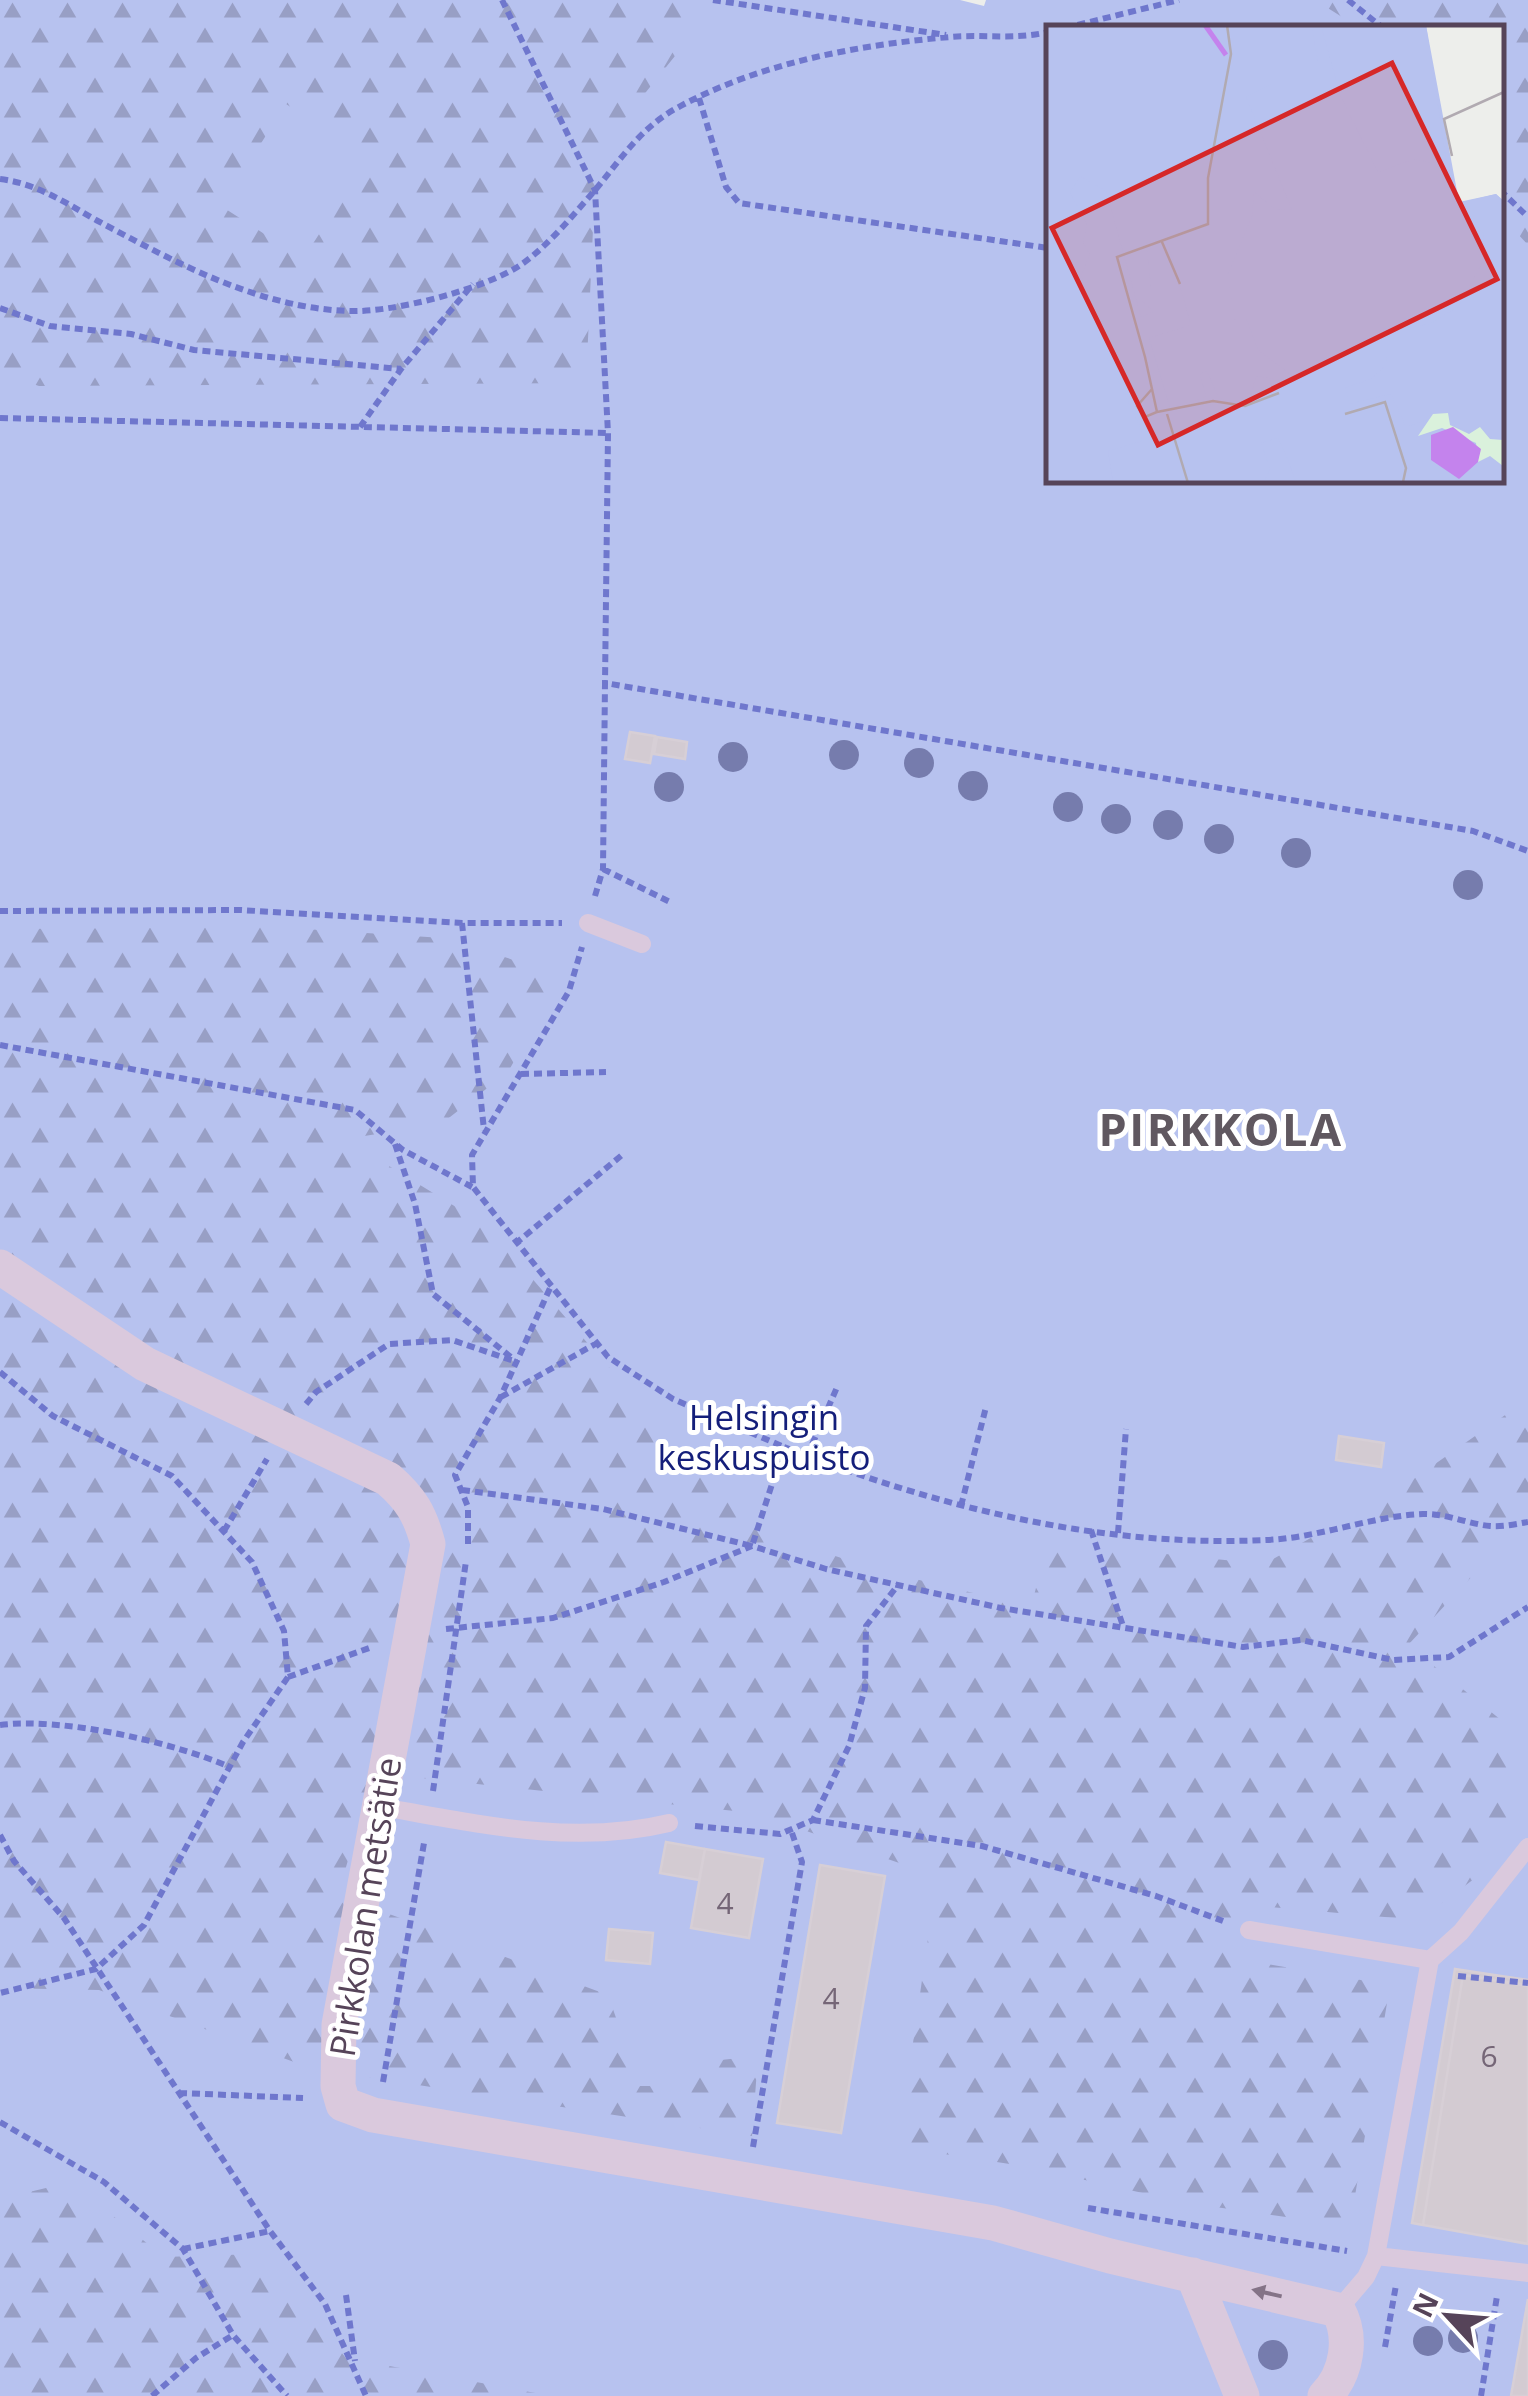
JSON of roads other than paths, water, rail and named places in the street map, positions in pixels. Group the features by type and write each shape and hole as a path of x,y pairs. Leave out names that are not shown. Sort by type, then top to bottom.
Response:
{"street":[{"name":"Pirkkolan metsätie","path":"0,1267 145,1364 349,1457 411,1498 428,1544 341,2013 338,2086 343,2104 363,2113 993,2223 1338,2310"},
{"path":"1193,2275 1242,2396"},
{"path":"1325,2396 1342,2368 1348,2342 1346,2324 1338,2310"}],"lane":[{"path":"588,923 642,944"},
{"path":"382,1807 523,1831 622,1834 669,1823"},
{"path":"1338,2310 1366,2278 1376,2256 1430,1960 1461,1932 1528,1847"},
{"path":"1249,1930 1430,1960"},
{"path":"1376,2256 1528,2273"}],"district":[{"name":"PIRKKOLA","path":"1221,1130"}],"park label":[{"name":"Helsingin keskuspuisto","path":"764,1438"}]}
